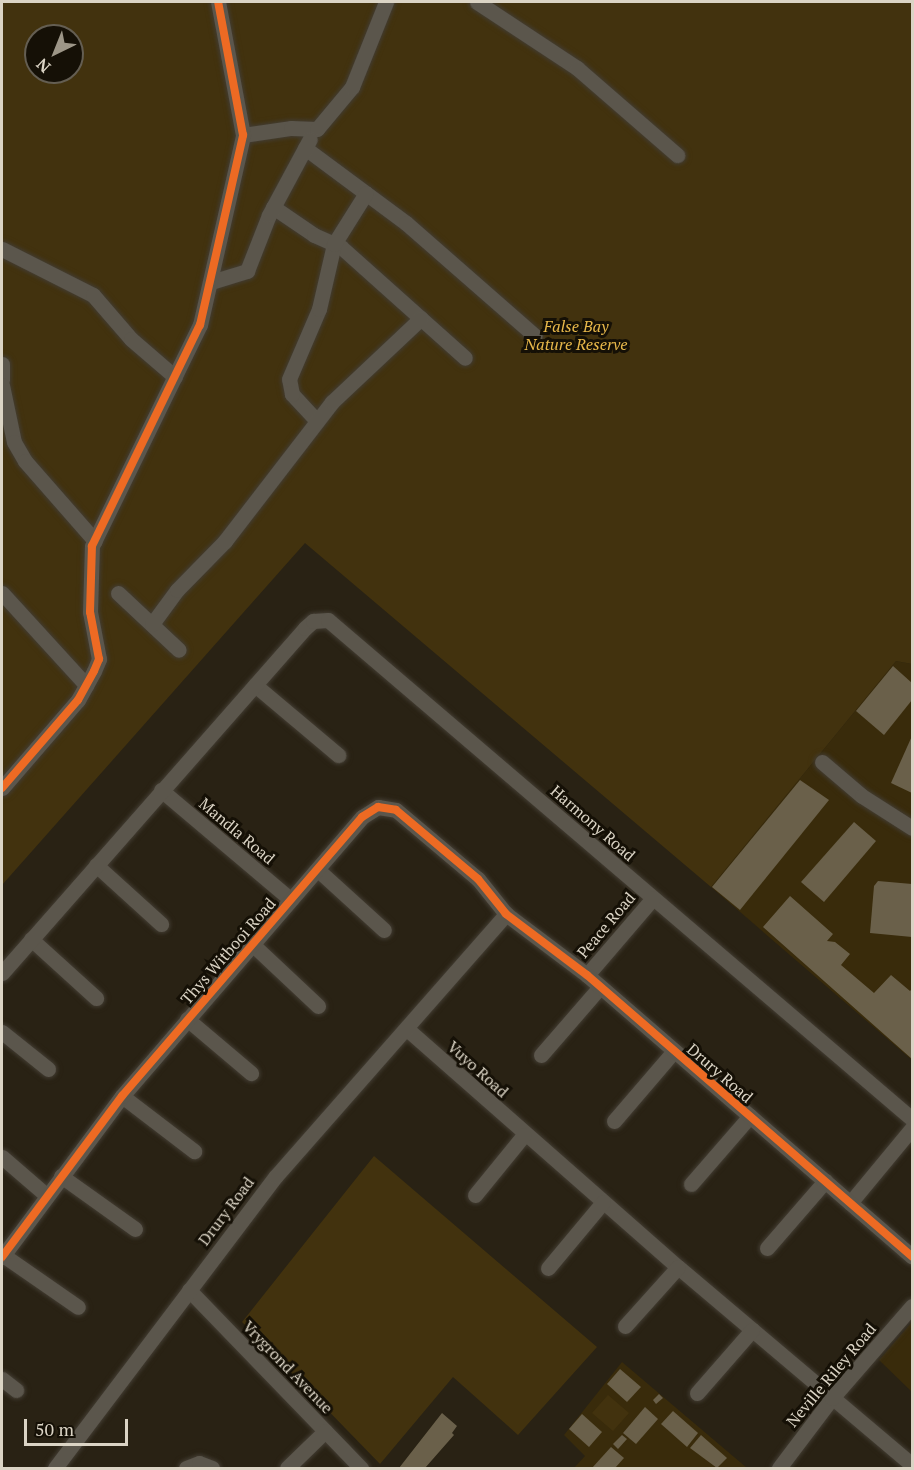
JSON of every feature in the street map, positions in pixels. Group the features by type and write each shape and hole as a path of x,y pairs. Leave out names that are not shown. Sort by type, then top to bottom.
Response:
{"street":[{"path":"2,788 86,685 99,658 90,612 89,566 95,541 200,325 243,135 218,2"},
{"path":"211,282 247,271 273,207 305,148 317,129 352,87 386,2"},
{"path":"477,2 577,68 676,155"},
{"path":"496,16 502,2"},
{"path":"243,135 291,128 317,129"},
{"path":"305,148 366,193 535,336"},
{"path":"317,421 292,394 289,379 319,309 333,244 366,193"},
{"path":"273,207 333,244 465,358"},
{"path":"2,249 93,295 131,339 175,377"},
{"path":"152,624 177,590 225,541 317,421 421,318"},
{"path":"2,364 2,380"},
{"path":"2,385 14,442 25,461 95,541"},
{"path":"2,593 86,685"},
{"path":"118,593 179,650"},
{"name":"Harmony Road","path":"2,973 161,790 313,621 336,623 652,898 912,1119"},
{"path":"255,685 338,755"},
{"path":"822,762 862,796 912,828"},
{"name":"Mandla Road","path":"161,790 290,899"},
{"name":"Thys Witbooi Road","path":"78,1307 2,1256 122,1096 251,943 318,870 362,817 378,807 387,807 477,879 506,914"},
{"path":"96,865 161,924"},
{"path":"318,870 384,930"},
{"name":"Peace Road","path":"587,975 652,898"},
{"name":"Drury Road","path":"54,1468 276,1176 506,914 587,975 912,1257"},
{"path":"31,939 96,998"},
{"name":"Thys Witbooi Road","path":"251,943 318,1006"},
{"path":"541,1055 600,987"},
{"name":"Thys Witbooi Road","path":"187,1019 251,1073"},
{"name":"Vuyo Road","path":"407,1029 524,1135 912,1465"},
{"path":"2,1032 48,1069"},
{"name":"Drury Road","path":"614,1121 674,1051"},
{"path":"122,1096 194,1151"},
{"name":"Drury Road","path":"691,1184 750,1116"},
{"path":"850,1203 912,1128"},
{"path":"476,1195 524,1135"},
{"path":"2,1157 46,1195"},
{"path":"61,1176 135,1229"},
{"path":"767,1248 825,1181"},
{"path":"548,1268 603,1202"},
{"path":"625,1326 678,1267"},
{"name":"Vrygrond Avenue","path":"189,1290 361,1468"},
{"name":"Neville Riley Road","path":"779,1468 832,1398 912,1306"},
{"path":"697,1393 752,1330"},
{"path":"2,1379 16,1390"},
{"path":"287,1468 325,1431"},
{"path":"186,1468 199,1463 212,1468"}],"shaded area":[{"path":"896,661 912,664 912,1060 711,887"},
{"path":"912,1322 912,1392 879,1360"},
{"path":"622,1362 747,1468 574,1468 585,1456 564,1435"}],"green space":[{"name":"False Bay Nature Reserve","path":"2,2 912,2 912,664 896,661 711,887 305,543 2,885"},
{"path":"374,1156 597,1347 518,1435 453,1377 380,1464 242,1322"},
{"path":"608,1395 629,1413 613,1431 592,1413"}],"building":[{"path":"893,666 912,683 912,700 884,735 856,711"},
{"path":"912,736 912,793 891,783"},
{"path":"800,780 829,800 740,910 712,887"},
{"path":"854,822 876,841 824,902 801,882"},
{"path":"878,881 912,884 912,937 870,933 874,886"},
{"path":"790,896 833,934 827,941 835,942 850,954 841,965 874,993 891,975 910,991 912,989 912,1059 763,927"},
{"path":"620,1369 641,1387 627,1402 607,1384"},
{"path":"659,1394 663,1398 656,1404 653,1400"},
{"path":"645,1407 658,1419 636,1444 623,1433"},
{"path":"673,1411 698,1433 687,1447 661,1424"},
{"path":"442,1413 457,1426 452,1433 454,1435 425,1468 399,1468"},
{"path":"582,1414 602,1432 589,1447 569,1429"},
{"path":"622,1435 627,1439 618,1449 613,1444"},
{"path":"701,1435 727,1458 717,1468 690,1448"},
{"path":"611,1447 624,1458 615,1468 592,1468"}],"cycle path":[{"path":"2,788 78,700 94,671 99,659 90,612 92,546 200,325 243,135 218,2"},
{"path":"2,1257 122,1096 362,817 378,807 396,810 478,879 506,914 587,975 912,1257"}]}
